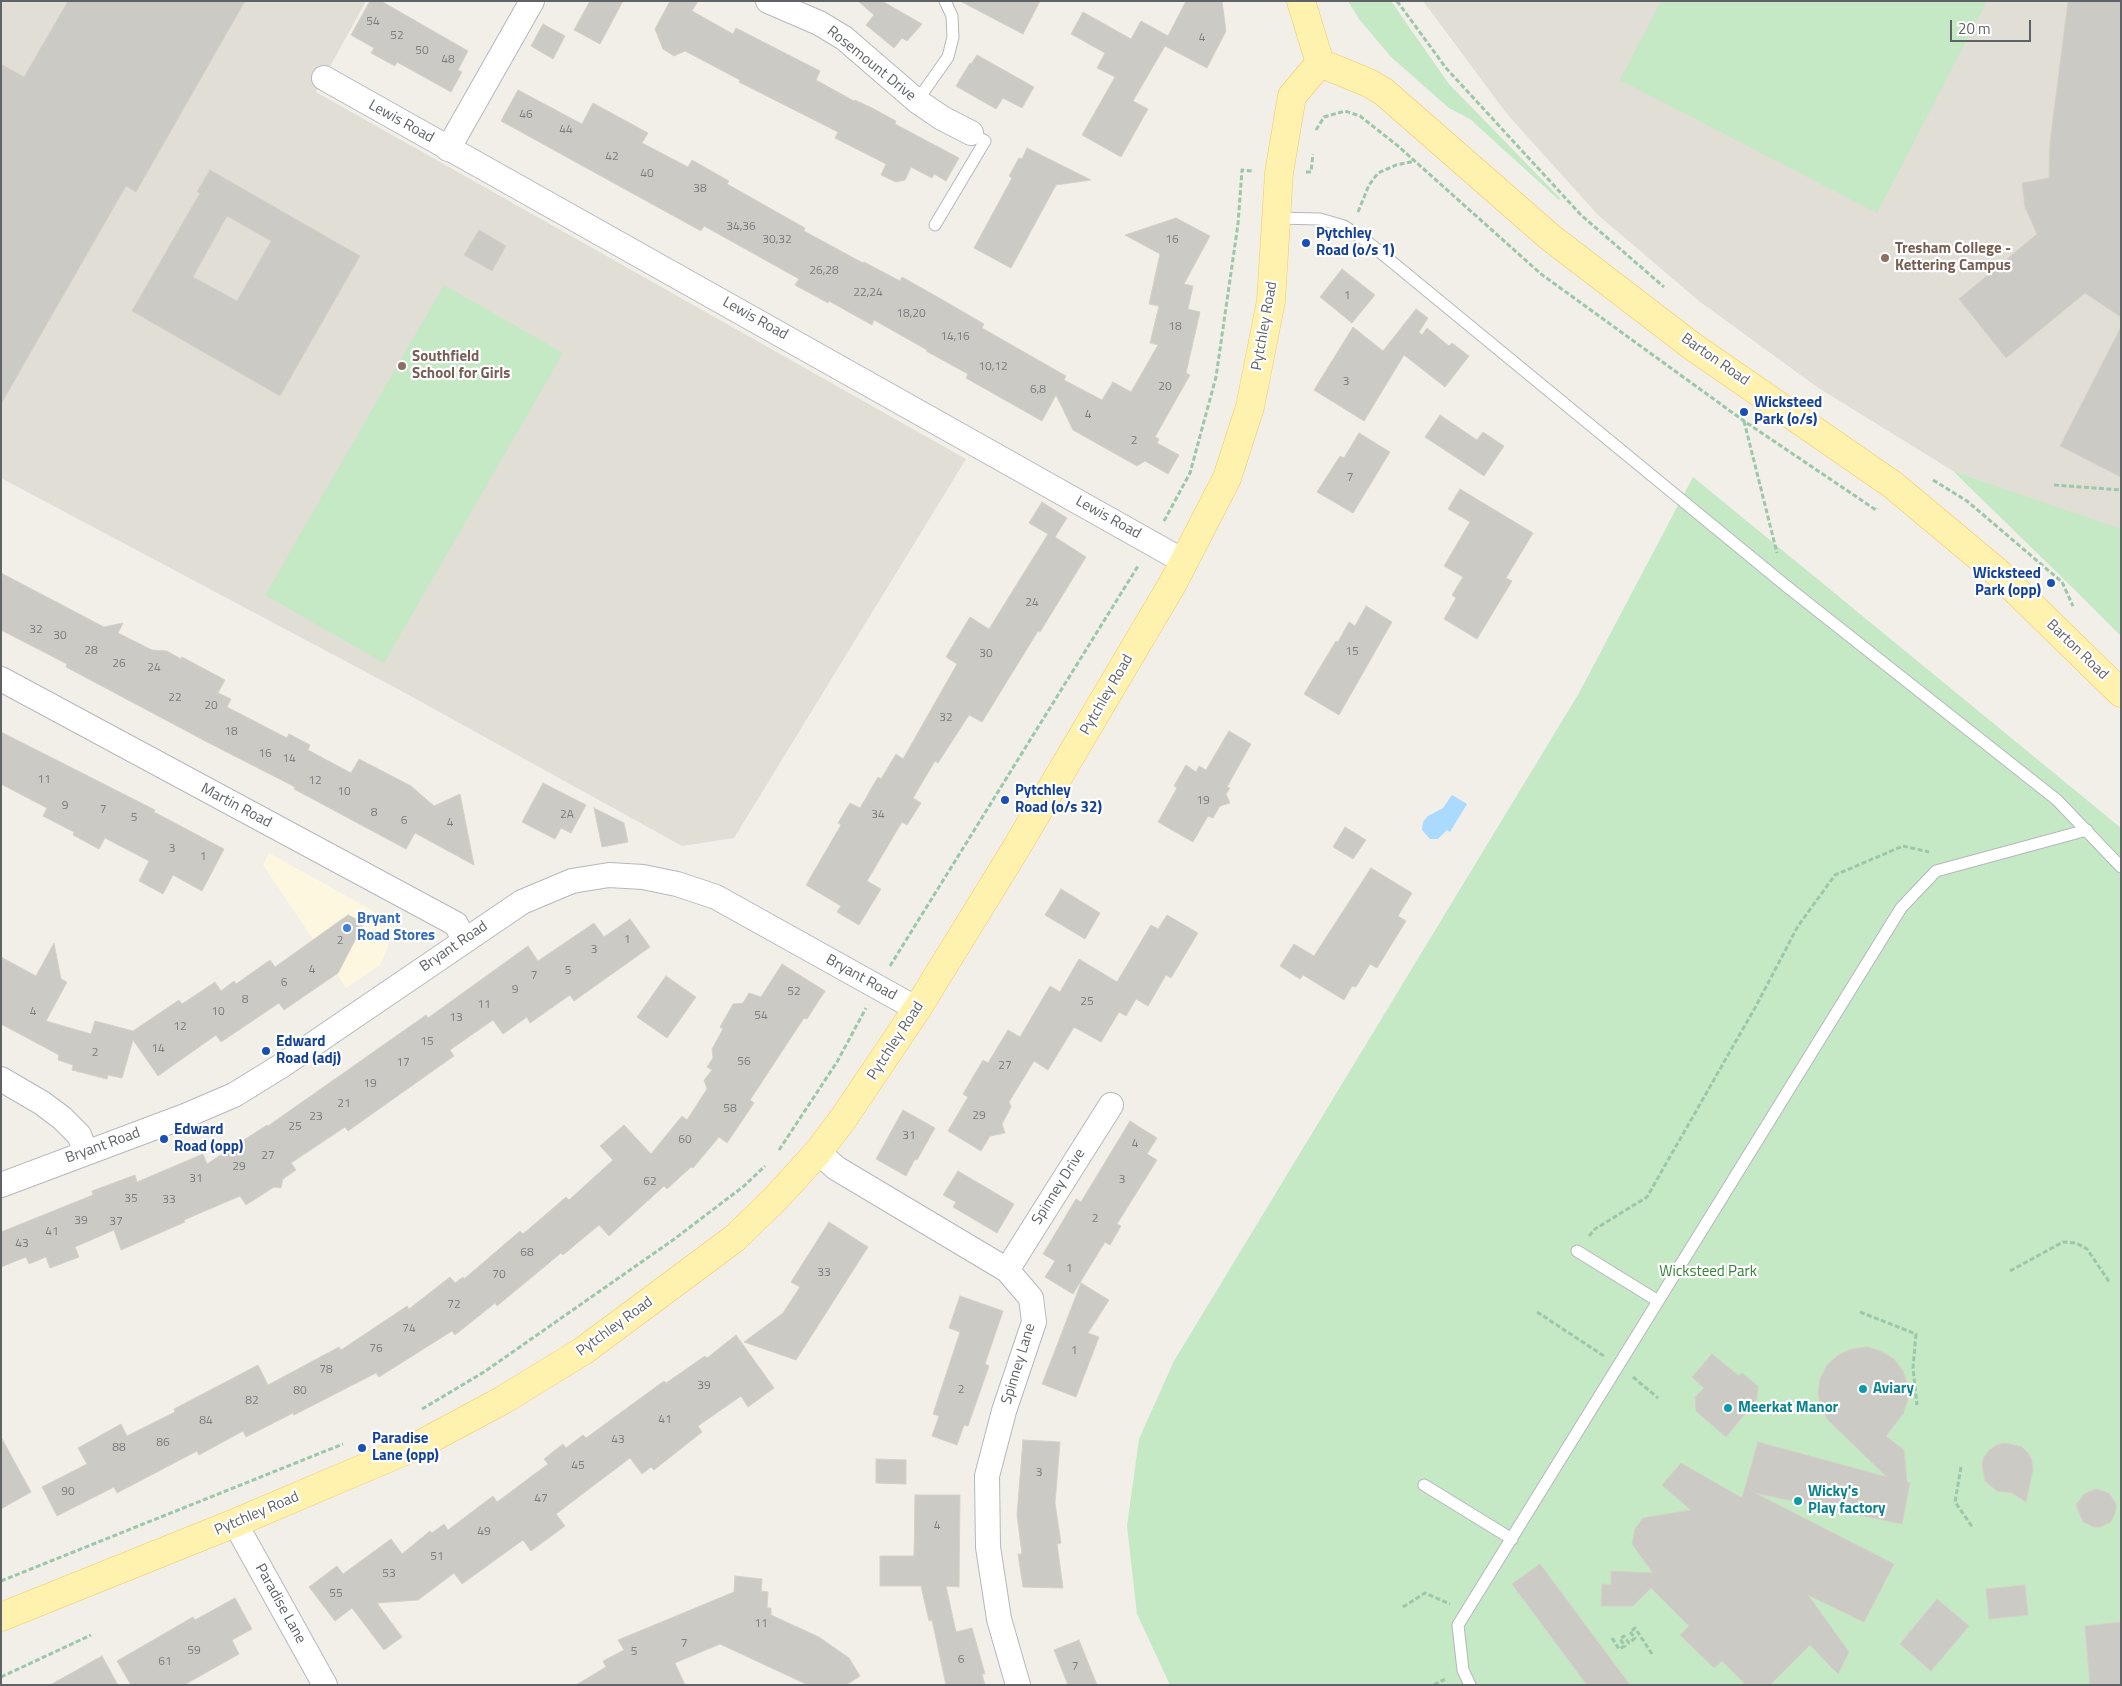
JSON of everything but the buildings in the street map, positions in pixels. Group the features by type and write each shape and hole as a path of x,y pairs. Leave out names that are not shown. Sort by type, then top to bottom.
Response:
{"main road":[{"path":"1302,1 1320,63"},
{"name":"Pytchley Road","path":"1,1617 235,1524 421,1444 503,1400 583,1352 735,1238 778,1196 818,1152 853,1105 918,1009 1050,793 1185,562 1227,478 1250,407 1271,300 1281,153 1292,96 1320,63"},
{"name":"Barton Road","path":"1320,63 1369,83 1384,92 1551,238 1692,346 1894,485 1996,571 2121,692"}],"street":[{"path":"448,149 532,1"},
{"name":"Rosemount Drive","path":"768,1 819,23 844,38 917,101 971,133"},
{"name":"Lewis Road","path":"324,78 1185,562"},
{"name":"Martin Road","path":"1,679 456,924 464,940"},
{"name":"Bryant Road","path":"1,1185 185,1116 234,1095 280,1066 522,902 572,880 609,875 643,876 677,884 716,897 918,1009"},
{"path":"1,1079 42,1103 62,1118 79,1135 86,1152"},
{"name":"Spinney Drive","path":"1007,1270 1111,1105"},
{"name":"Spinney Lane","path":"818,1152 836,1168 1007,1270 1030,1298 1034,1322 1004,1411 987,1476 988,1547 999,1619 1018,1685"},
{"name":"Paradise Lane","path":"235,1524 324,1685"}],"lane":[{"path":"917,101 948,57 953,37 952,16 945,1"},
{"path":"935,226 985,141 971,133"},
{"path":"1277,218 1320,219 1349,230 1369,243 1785,585 2057,800 2121,867"},
{"path":"1470,1685 1463,1670 1458,1625 1901,908 1936,870 2086,830"},
{"path":"1576,1251 1658,1301"},
{"path":"1424,1485 1512,1539"}],"path":[{"path":"1397,1 1446,68 1581,215 1670,292"},
{"path":"1315,135 1316,129 1324,117 1345,110"},
{"path":"1318,113 1324,117"},
{"path":"1311,172 1313,149"},
{"path":"1349,230 1362,206 1369,185 1378,173 1396,165 1416,161"},
{"path":"1163,524 1190,473 1216,377 1238,224 1242,170"},
{"path":"1744,421 1785,585"},
{"path":"2054,485 2121,490"},
{"path":"885,975 1142,560"},
{"path":"1576,1251 1595,1229 1647,1197 1756,1006 1798,926 1835,876 1903,846 1971,861"},
{"path":"776,1156 837,1062 867,1006"},
{"path":"414,1414 484,1372 673,1240 744,1186 770,1162"},
{"path":"2010,1270 2062,1242 2076,1243 2088,1249 2110,1283"},
{"path":"1537,1312 1619,1366 1658,1398"},
{"path":"1860,1312 1916,1334 1913,1368 1917,1404"},
{"path":"1,1581 344,1444"},
{"path":"1960,1467 1955,1502 1973,1528"},
{"path":"1404,1607 1425,1593 1466,1612"},
{"path":"1612,1638 1619,1650 1625,1646 1620,1638 1624,1636 1629,1642 1635,1638 1630,1632 1635,1628 1652,1654"},
{"path":"1,1677 92,1635"}],"shaded area":[{"name":"Southfield School for Girls","path":"1,1 366,1 316,92 966,459 734,838 682,846 396,688 1,478"},
{"name":"Tresham College - Kettering Campus","path":"1423,1 2121,1 2121,530 1953,471 1817,387 1699,301 1598,215 1507,114"},
{"path":"269,853 381,916 387,926 389,935 388,947 380,965 346,988 263,865"}],"green space":[{"path":"1348,1 1391,1 1449,84 1560,198 1559,200 1470,119 1449,108 1391,57 1359,19"},
{"path":"1661,1 1987,1 1877,213 1620,80"},
{"path":"444,285 563,353 384,663 265,595"},
{"path":"1953,471 2121,529 2121,636 2079,594"},
{"name":"Wicksteed Park","path":"1693,477 2121,828 2121,1685 1170,1685 1137,1614 1127,1526 1139,1439 1174,1361 1579,693"}],"water":[{"path":"1452,795 1467,804 1450,832 1447,830 1438,839 1430,839 1422,830 1423,822 1428,816 1443,808"}],"place":[{"name":"Pytchley Road (o/s 1)","path":"1306,243"},
{"name":"Tresham College - Kettering Campus","path":"1885,258"},
{"name":"Southfield School for Girls","path":"402,366"},
{"name":"Wicksteed Park (o/s)","path":"1744,412"},
{"name":"Wicksteed Park (opp)","path":"2051,583"},
{"name":"Pytchley Road (o/s 32)","path":"1005,800"},
{"name":"Bryant Road Stores","path":"347,928"},
{"name":"Edward Road (adj)","path":"266,1051"},
{"name":"Edward Road (opp)","path":"164,1139"},
{"name":"Aviary","path":"1863,1389"},
{"name":"Meerkat Manor","path":"1728,1408"},
{"name":"Paradise Lane (opp)","path":"362,1448"},
{"name":"Wicky's Play factory","path":"1798,1501"}]}
